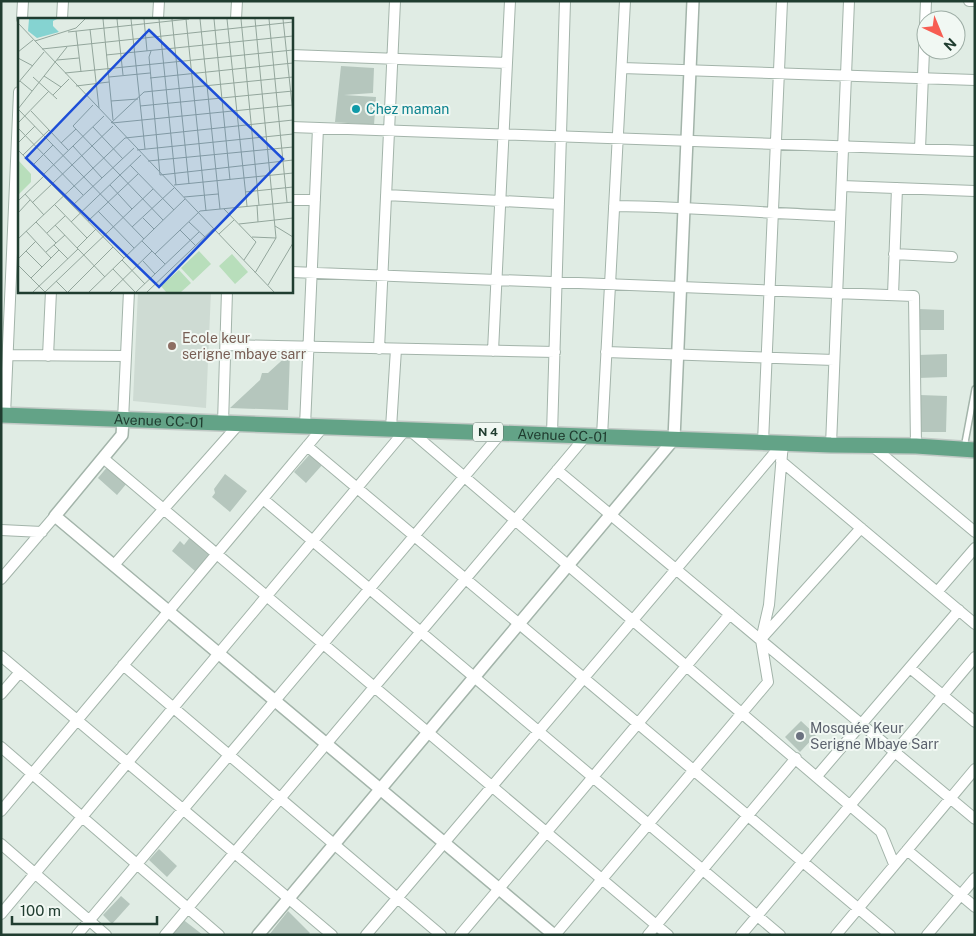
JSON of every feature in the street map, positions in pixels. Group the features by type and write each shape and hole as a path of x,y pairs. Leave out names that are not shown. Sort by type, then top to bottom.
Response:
{"main road":[{"name":"Avenue CC-01","path":"3,415 407,428 831,445 916,446 969,450"}],"street":[{"path":"22,18 23,1"},
{"path":"62,1 62,18"},
{"path":"158,18 159,1"},
{"path":"236,18 237,1"},
{"path":"379,349 395,1"},
{"path":"493,351 510,1"},
{"path":"552,434 565,1"},
{"path":"602,436 625,1"},
{"path":"258,935 674,439 693,1"},
{"path":"763,442 782,1"},
{"path":"831,445 849,1"},
{"path":"920,149 926,1"},
{"path":"969,1 975,1"},
{"path":"292,55 507,63"},
{"path":"622,68 975,80"},
{"path":"292,127 975,151"},
{"path":"304,426 318,128"},
{"path":"3,415 15,290 18,142"},
{"path":"842,186 975,191"},
{"path":"893,295 897,188"},
{"path":"386,195 559,204"},
{"path":"292,200 315,200"},
{"path":"614,206 684,207 773,214 840,216"},
{"path":"894,254 952,257"},
{"path":"292,272 914,296 916,446"},
{"path":"48,356 51,292"},
{"path":"1,579 122,434 129,292"},
{"path":"223,423 228,292"},
{"path":"226,345 555,352"},
{"path":"391,428 396,349"},
{"path":"606,352 834,360"},
{"path":"8,355 126,356"},
{"path":"114,565 239,424"},
{"path":"1,811 324,426"},
{"path":"1,914 407,428 881,832 894,864"},
{"path":"77,935 502,432"},
{"path":"165,935 586,436"},
{"path":"55,516 554,935 768,682 760,640 769,605 782,443"},
{"path":"366,935 782,443"},
{"path":"871,445 975,532"},
{"path":"307,446 890,935"},
{"path":"103,458 668,935"},
{"path":"781,461 975,624"},
{"path":"557,470 975,819"},
{"path":"263,499 780,935"},
{"path":"760,640 861,528"},
{"path":"1,530 42,532"},
{"path":"937,592 975,548"},
{"path":"817,776 959,610"},
{"path":"460,935 730,614"},
{"path":"1,656 332,935"},
{"path":"741,935 975,657"},
{"path":"123,666 441,935"},
{"path":"910,668 975,722"},
{"path":"1,694 20,672"},
{"path":"1,747 219,935"},
{"path":"648,935 796,758"},
{"path":"836,935 975,769"},
{"path":"1,844 106,935"},
{"path":"907,850 975,907"},
{"path":"927,935 975,878"}],"lane":[{"path":"969,450 975,389"}],"shaded area":[{"name":"Ecole keur serigne mbaye sarr","path":"138,292 211,292 206,408 133,401"}],"building":[{"path":"341,66 374,68 373,93 344,95 376,97 374,125 335,122"},
{"path":"919,309 944,310 944,330 919,330"},
{"path":"290,353 288,410 230,408 260,380 262,373 268,373"},
{"path":"947,354 947,377 918,378 918,355"},
{"path":"920,395 947,396 946,432 918,432"},
{"path":"311,453 323,464 306,483 294,472"},
{"path":"108,466 127,483 117,495 98,478"},
{"path":"225,474 247,491 230,512 212,497 215,493 214,489"},
{"path":"191,536 211,553 195,571 172,551 180,541 184,545"},
{"name":"Mosquée Keur Serigne Mbaye Sarr","path":"801,721 816,735 800,752 785,737"},
{"path":"159,849 177,866 167,877 149,860"},
{"path":"121,896 130,904 112,924 103,915"},
{"path":"288,911 310,933 308,935 269,935"},
{"path":"181,918 203,935 167,935"}],"place":[{"name":"Chez maman","path":"356,109"},
{"name":"Ecole keur serigne mbaye sarr","path":"172,346"},
{"name":"Mosquée Keur Serigne Mbaye Sarr","path":"800,736"}]}
